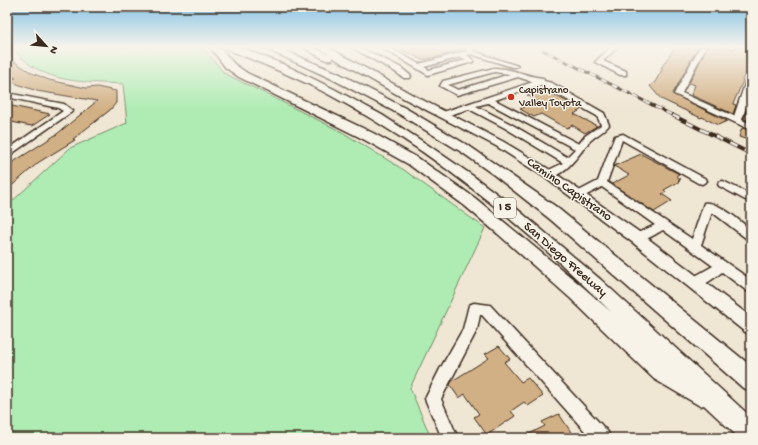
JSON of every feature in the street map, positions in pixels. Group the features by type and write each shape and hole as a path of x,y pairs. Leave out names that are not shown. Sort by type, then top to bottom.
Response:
{"highway":[{"path":"233,68 243,75 368,136 413,161 482,212 577,293 662,372 728,413"},
{"name":"San Diego Freeway","path":"281,68 373,114 469,180 549,245 595,285 751,434"},
{"name":"San Diego Freeway","path":"315,68 357,86 448,138 530,194 632,278 751,380"}],"main road":[{"name":"Camino Capistrano","path":"351,68 373,77"},
{"path":"352,68 358,71"},
{"name":"Camino Capistrano","path":"357,68 500,144 548,174 637,238 751,327"},
{"path":"368,68 373,77"}],"street":[{"path":"396,68 407,76"},
{"path":"421,68 428,73 447,68"},
{"path":"521,68 539,76 541,82"},
{"path":"611,68 623,73"},
{"path":"692,68 678,94 751,127"},
{"path":"519,74 457,93 444,86 446,84 494,70 501,70 519,74 549,85 600,115 605,125 588,138 565,166 548,174"},
{"path":"737,121 748,97 751,78"},
{"path":"444,115 541,82"},
{"path":"7,95 61,106 68,111 7,154"},
{"path":"489,100 580,148"},
{"path":"469,106 508,126 568,162"},
{"path":"578,195 602,183 618,138 623,136 702,181"},
{"path":"602,183 696,247 751,287"},
{"path":"722,184 751,199"},
{"path":"696,247 708,206 714,208 751,236"},
{"path":"637,238 664,225"},
{"path":"694,283 723,266"},
{"path":"450,438 433,400 444,374 470,330 474,309 485,309 602,438"}],"green space":[{"path":"35,68 220,68 224,73 342,132 404,170 485,228 410,388 431,438 7,438 7,206 70,148 127,123 123,84 74,81 51,75"}],"building":[{"path":"7,68 24,68 49,80 86,88 97,87 116,91 116,103 110,110 73,139 75,140 39,162 7,190 7,166 57,134 97,101 37,91 9,81 16,78 7,73"},
{"path":"661,68 687,68 673,94 727,121 718,125 661,99 650,86 655,82 663,68"},
{"path":"697,68 748,68 733,104 736,105 733,114 691,95 695,85 689,83"},
{"path":"542,89 582,109 574,114 597,126 585,133 572,125 567,128 541,114 534,117 520,109 537,101 527,95"},
{"path":"749,104 751,105 751,122 744,119"},
{"path":"7,105 50,114 32,126 26,125 7,121"},
{"path":"742,128 751,131 751,141 739,137"},
{"path":"641,154 679,174 676,176 681,179 664,190 666,192 662,194 672,201 654,212 612,184 629,175 614,166"},
{"path":"499,346 510,359 504,362 521,382 528,378 543,396 528,406 524,402 511,411 515,416 487,435 474,417 479,414 465,394 459,398 450,385 452,381 489,358 485,354"},
{"path":"559,414 571,432 567,435 569,438 521,438 545,426 542,422"}],"railway":[{"path":"578,68 673,115"},
{"path":"673,115 751,154"}],"place":[{"name":"Capistrano Valley Toyota","path":"511,97"}]}
